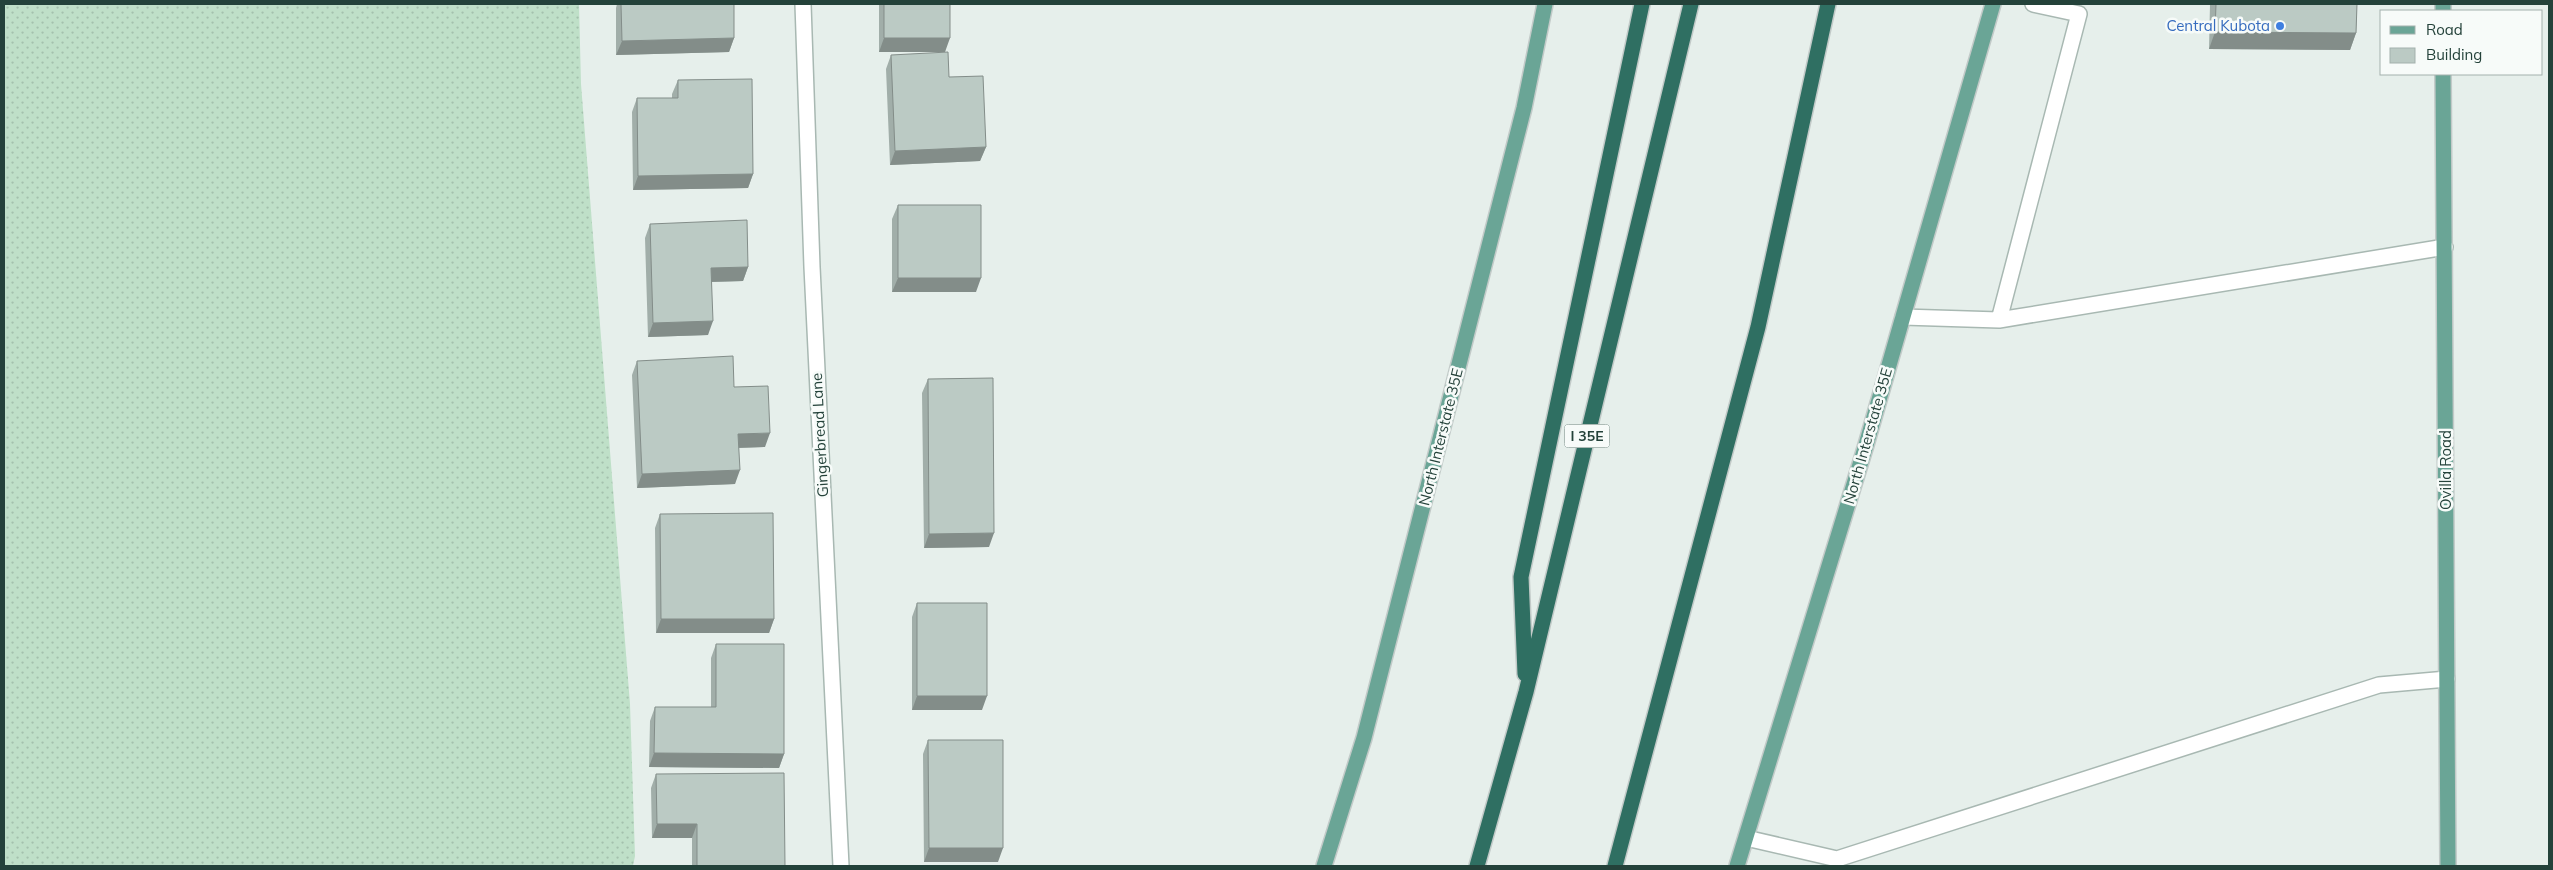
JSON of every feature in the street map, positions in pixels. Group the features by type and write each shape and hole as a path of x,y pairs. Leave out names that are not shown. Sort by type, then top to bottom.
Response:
{"highway":[{"path":"1526,692 1520,577 1642,4"},
{"name":"I 35E","path":"1477,866 1526,692 1691,4"},
{"path":"1615,866 1758,327 1828,4"}],"main road":[{"name":"North Interstate 35E","path":"1324,866 1369,718 1524,108 1545,4"},
{"name":"North Interstate 35E","path":"1737,866 1866,445 1993,4"},
{"name":"Ovilla Road","path":"2443,75 2448,866"}],"street":[{"name":"Gingerbread Lane","path":"803,4 812,266 842,866"},
{"path":"1999,320 2079,14 2033,4"},
{"path":"1903,317 1999,320 2445,247"},
{"path":"1746,838 1837,859 2378,685 2447,679"}],"green space":[{"path":"4,4 579,4 581,84 630,704 635,856 633,866 4,866"}],"building":[{"path":"621,4 734,4 734,38 622,41"},
{"path":"884,4 950,4 950,38 884,38"},
{"path":"2216,4 2357,4 2356,33 2215,32"},
{"path":"948,52 949,77 983,76 986,147 895,151 891,55"},
{"path":"752,79 753,174 638,176 637,98 678,98 678,80"},
{"path":"898,205 981,205 981,278 898,278"},
{"path":"747,220 748,267 711,268 713,321 653,323 650,224"},
{"path":"733,356 734,387 768,386 770,433 738,434 740,470 642,474 637,361"},
{"path":"993,378 994,533 929,534 928,379"},
{"path":"773,513 774,619 661,619 660,514"},
{"path":"917,603 987,603 987,696 917,696"},
{"path":"716,644 784,644 784,754 654,753 655,707 716,707"},
{"path":"928,740 1003,740 1003,848 929,848"},
{"path":"784,773 785,866 697,866 697,824 657,824 656,774"}],"place":[{"name":"Central Kubota","path":"2280,26"}]}
